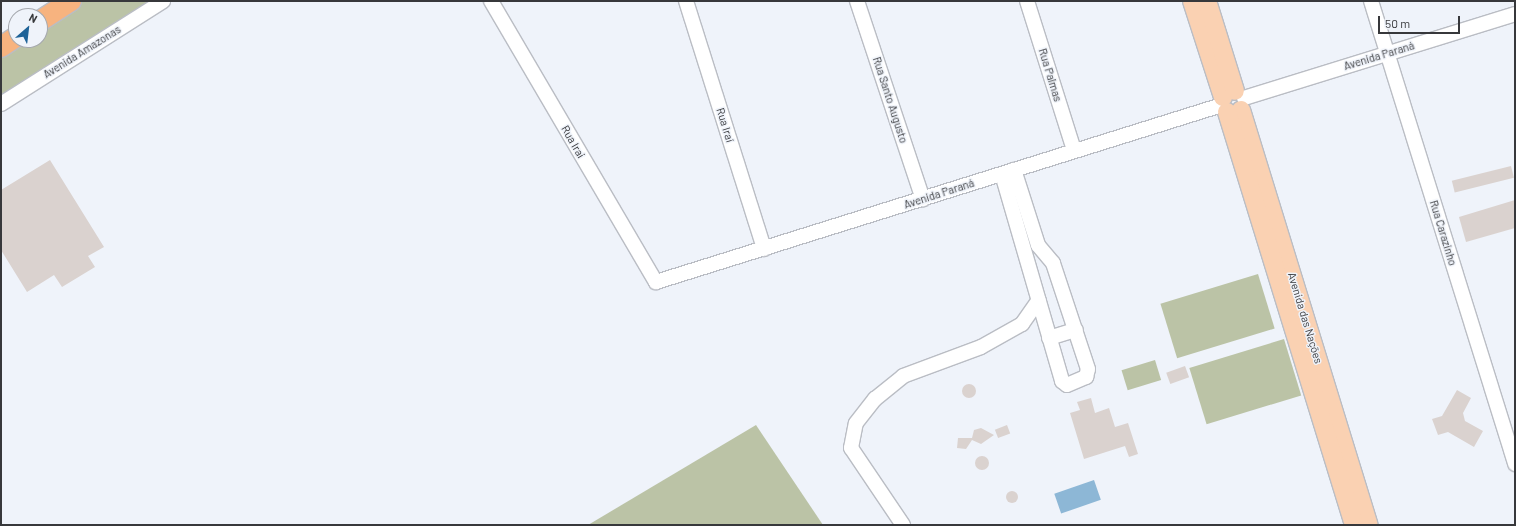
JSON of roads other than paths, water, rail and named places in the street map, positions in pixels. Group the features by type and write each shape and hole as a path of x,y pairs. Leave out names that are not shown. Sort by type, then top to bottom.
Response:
{"highway":[{"path":"48,16 71,1"}],"main road":[{"name":"Avenida das Nações","path":"1192,1 1232,102 1369,525"},
{"name":"Avenida das Nações","path":"1207,1 1232,102 1354,525"}],"street":[{"name":"Avenida Amazonas","path":"1,104 163,1"},
{"name":"Rua Irai","path":"491,1 656,282"},
{"name":"Rua Iraí","path":"686,1 764,249"},
{"name":"Rua Santo Augusto","path":"857,1 923,199"},
{"name":"Rua Palmas","path":"1027,1 1074,150"},
{"name":"Rua Carazinho","path":"1371,1 1515,464"},
{"name":"Avenida Paraná","path":"656,282 923,199 1074,150 1515,14"},
{"path":"1008,172 1026,207 1038,245 1054,263 1088,372 1086,377 1068,385 1062,381 1012,211 1008,172"},
{"path":"1012,211 1026,207"},
{"path":"903,525 851,448 856,423 875,399 903,376 981,347 1022,324 1039,300"},
{"path":"1022,324 1048,332 1076,330"}],"water":[{"path":"1094,480 1101,500 1061,514 1054,494"}]}
